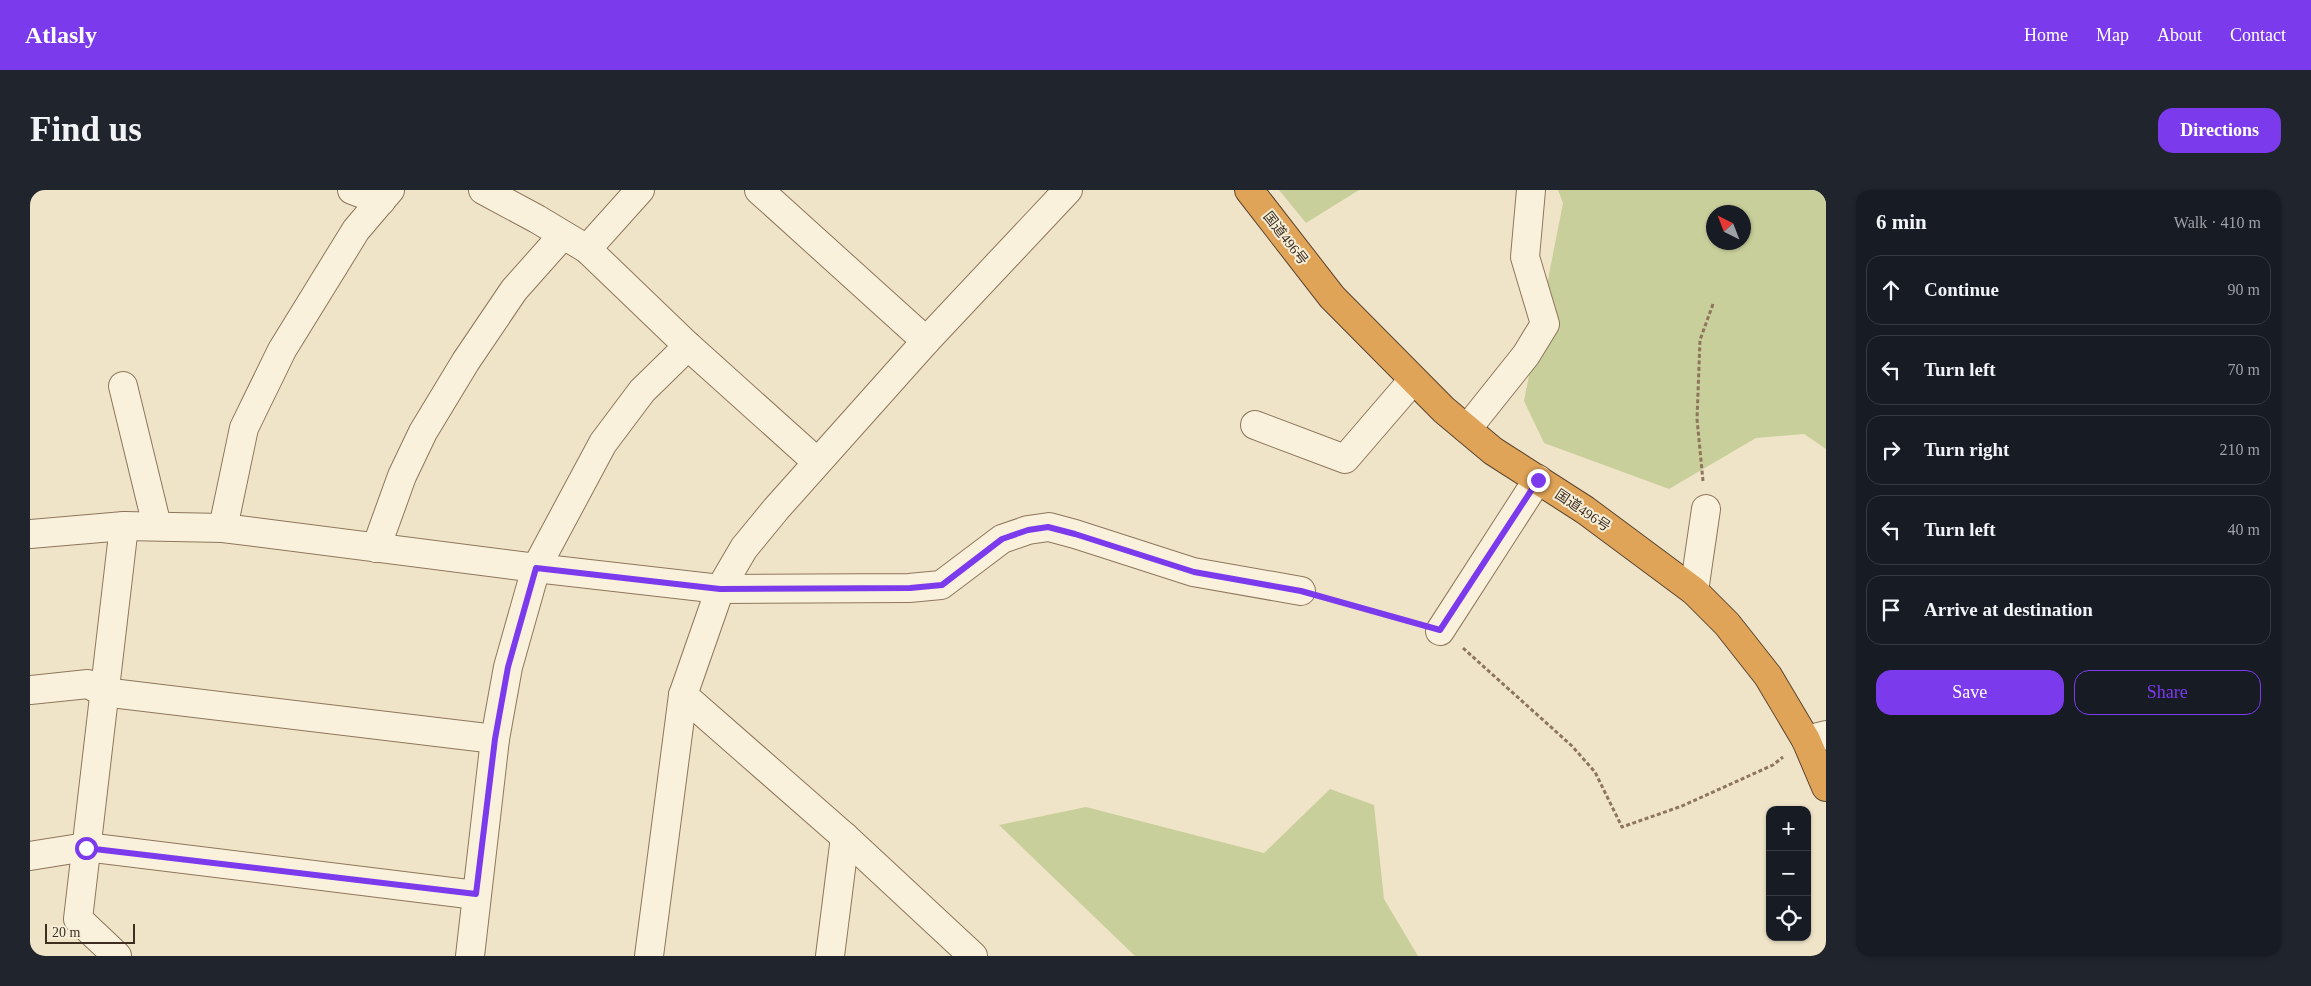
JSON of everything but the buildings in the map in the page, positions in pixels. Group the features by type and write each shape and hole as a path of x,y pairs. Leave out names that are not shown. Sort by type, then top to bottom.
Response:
{"highway":[{"name":"国道496号","path":"1249,190 1332,298 1413,380 1493,451 1585,510 1694,591 1727,624 1816,738 1826,787"}],"street":[{"path":"352,190 386,196"},
{"path":"483,190 538,219 562,236 587,249 688,346 817,462"},
{"path":"587,249 640,190"},
{"path":"759,190 926,341"},
{"path":"649,956 683,694 720,589 744,548 817,462 926,341 1068,190"},
{"path":"1467,429 1526,355 1545,324 1524,258 1531,190"},
{"path":"223,528 244,428 252,410 282,350 309,305 356,230 386,196"},
{"path":"376,548 402,476 423,432 466,361 514,290 562,236"},
{"path":"470,956 495,739 508,667 536,568 602,443 642,391 688,346"},
{"path":"1255,425 1345,459 1413,380"},
{"path":"124,386 157,526"},
{"path":"1440,630 1538,480"},
{"path":"1694,591 1706,509"},
{"path":"117,956 78,919 103,692 124,526"},
{"path":"30,534 124,526 223,528 536,568 720,589 910,588 942,585 1002,539 1028,530 1048,527 1194,572 1301,591"},
{"path":"30,690 88,684 103,692 495,739"},
{"path":"683,694 845,837 974,956"},
{"path":"830,956 845,837"},
{"path":"30,856 86,848 476,894"}],"path":[{"path":"1706,509 1697,419 1700,340 1713,304"},
{"path":"1301,591 1440,630 1572,746 1594,772 1622,827 1682,806 1773,764 1816,738"}],"green space":[{"path":"1279,190 1359,190 1306,223"},
{"path":"1558,190 1826,190 1826,449 1804,434 1756,438 1669,489 1544,443 1524,401 1563,203"},
{"path":"1330,789 1374,805 1384,899 1418,956 1135,956 999,825 1086,807 1264,853"}],"route":[{"path":"86,848 476,894 495,739 508,667 536,568 720,589 910,588 942,585 1002,539 1028,530 1048,527 1194,572 1301,591 1440,630 1538,480"}]}
